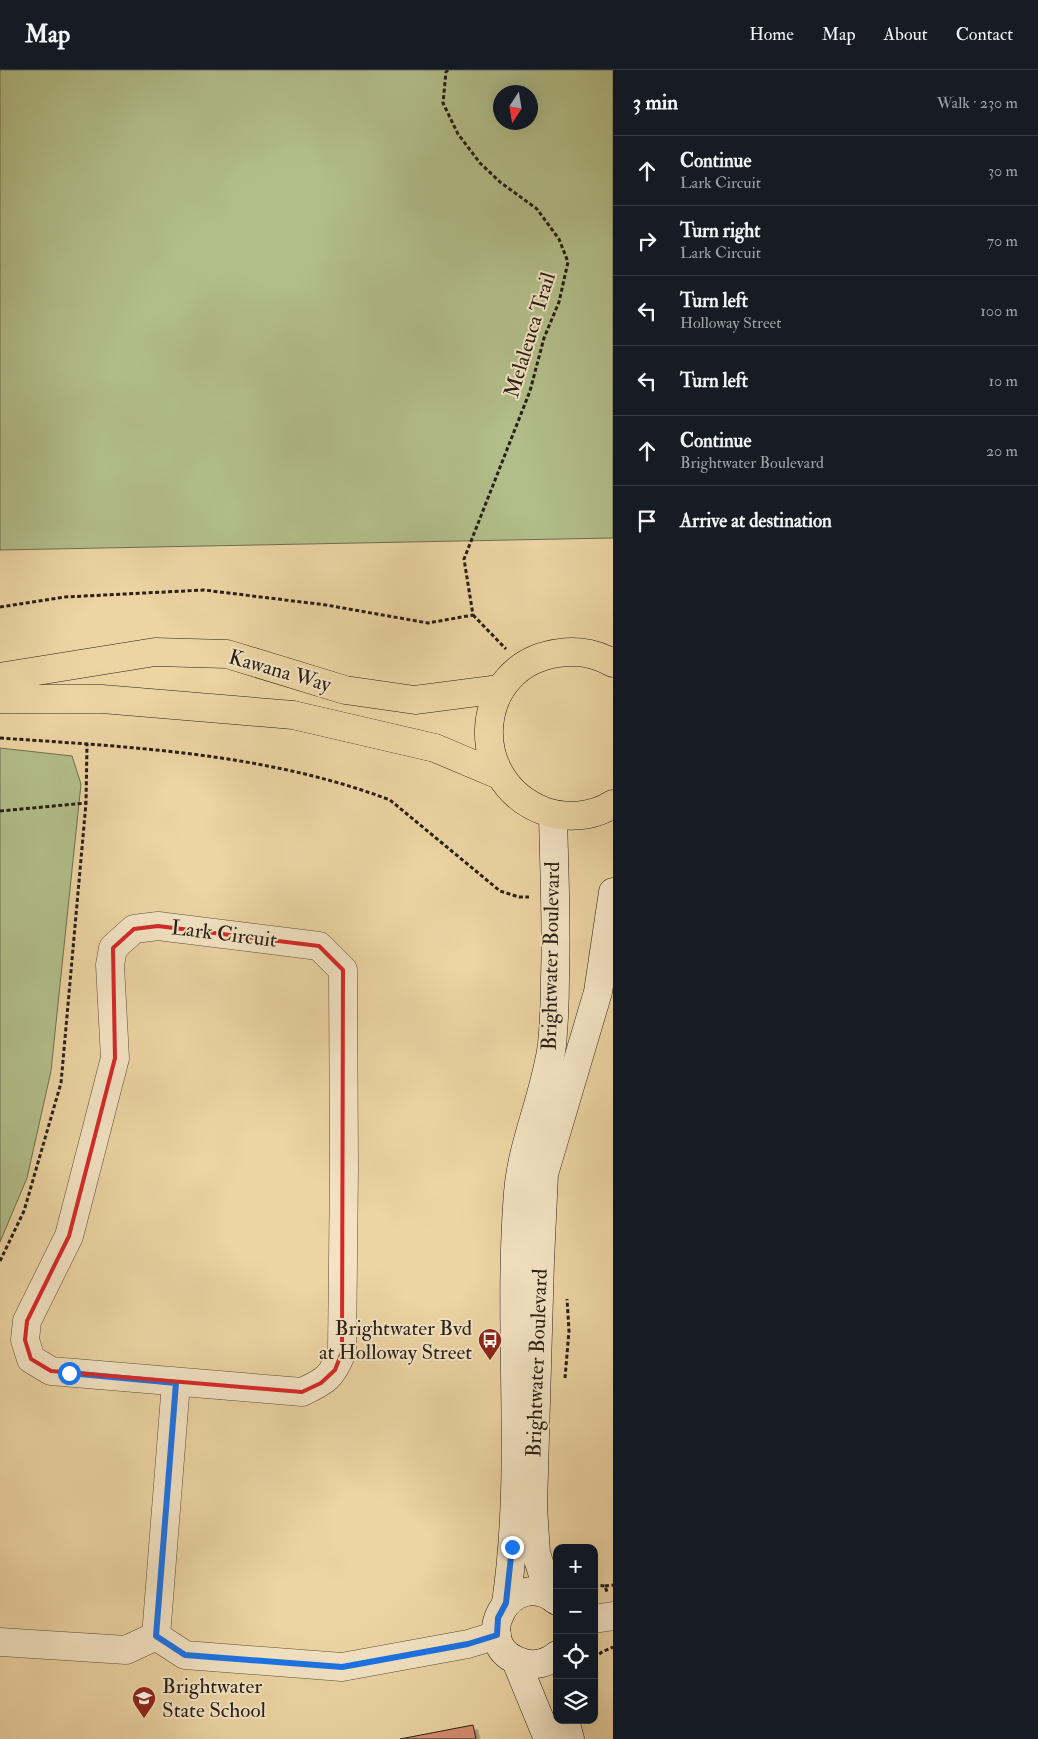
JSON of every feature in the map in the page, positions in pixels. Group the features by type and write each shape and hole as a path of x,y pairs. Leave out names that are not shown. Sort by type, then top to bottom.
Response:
{"main road":[{"path":"608,658 573,651 546,654 522,666 500,689 491,710 488,732 490,754 499,775 513,793 532,806 553,814 579,816 604,809 613,804"},
{"name":"Kawana Way","path":"0,677 155,652 227,654 346,690 415,700 500,689"},
{"name":"Kawana Way","path":"0,699 102,699 292,715 435,748 499,775"}],"street":[{"name":"Brightwater Boulevard","path":"497,1635 498,1618 506,1603 515,1503 515,1240 518,1191 523,1155 552,1046 556,931 553,814"},
{"name":"Brightwater Boulevard","path":"553,1594 543,1575 536,1553 533,1506 544,1174 598,992 613,892"},
{"name":"Lark Circuit","path":"158,926 319,946 342,970 344,1169 342,1352 335,1370 321,1384 302,1392 176,1383 51,1371 31,1359 25,1340 27,1321 69,1236 114,1058 110,965 113,948 134,929 158,926"},
{"path":"156,1636 176,1383"},
{"path":"506,1603 514,1596 524,1592 545,1593 553,1598"},
{"path":"598,1616 610,1605"},
{"path":"156,1636 185,1655 342,1667 468,1644 497,1635 500,1646 516,1661 528,1664 553,1664"},
{"path":"0,1642 126,1650 156,1636"},
{"path":"516,1661 548,1739"},
{"path":"566,1724 570,1739"}],"path":[{"name":"Melaleuca Trail","path":"448,70 446,72 443,103 458,134 480,163 500,182 537,209 560,239 568,262 559,302 544,338 530,391 464,559 473,615"},
{"path":"0,607 66,597 204,590 326,605 428,623 473,615 522,666"},
{"path":"0,738 87,744 208,756 304,773 390,800 500,891 519,897 555,897"},
{"path":"0,1260 24,1211 61,1083 86,803 87,744"},
{"path":"0,811 86,803"},
{"path":"564,1381 569,1331 567,1296"},
{"path":"598,1585 613,1585"},
{"path":"605,1586 610,1605"},
{"path":"598,1655 613,1647"}],"highlighted area":[{"path":"158,926 319,946 343,970 342,1352 335,1370 321,1383 302,1392 51,1371 31,1359 25,1340 27,1321 69,1236 115,1058 113,948 134,929"}],"green space":[{"path":"0,70 613,70 613,538 0,550"},
{"path":"0,748 72,756 81,784 51,1071 27,1178 0,1242"}],"building":[{"path":"473,1725 476,1739 400,1739"}],"place":[{"name":"Brightwater Bvd at Holloway Street","path":"490,1361"},
{"name":"Brightwater State School","path":"144,1719"}],"route":[{"path":"69,1373 176,1383 156,1636 185,1655 342,1667 468,1644 497,1635 496,1626 498,1618 506,1603 512,1547"}]}
